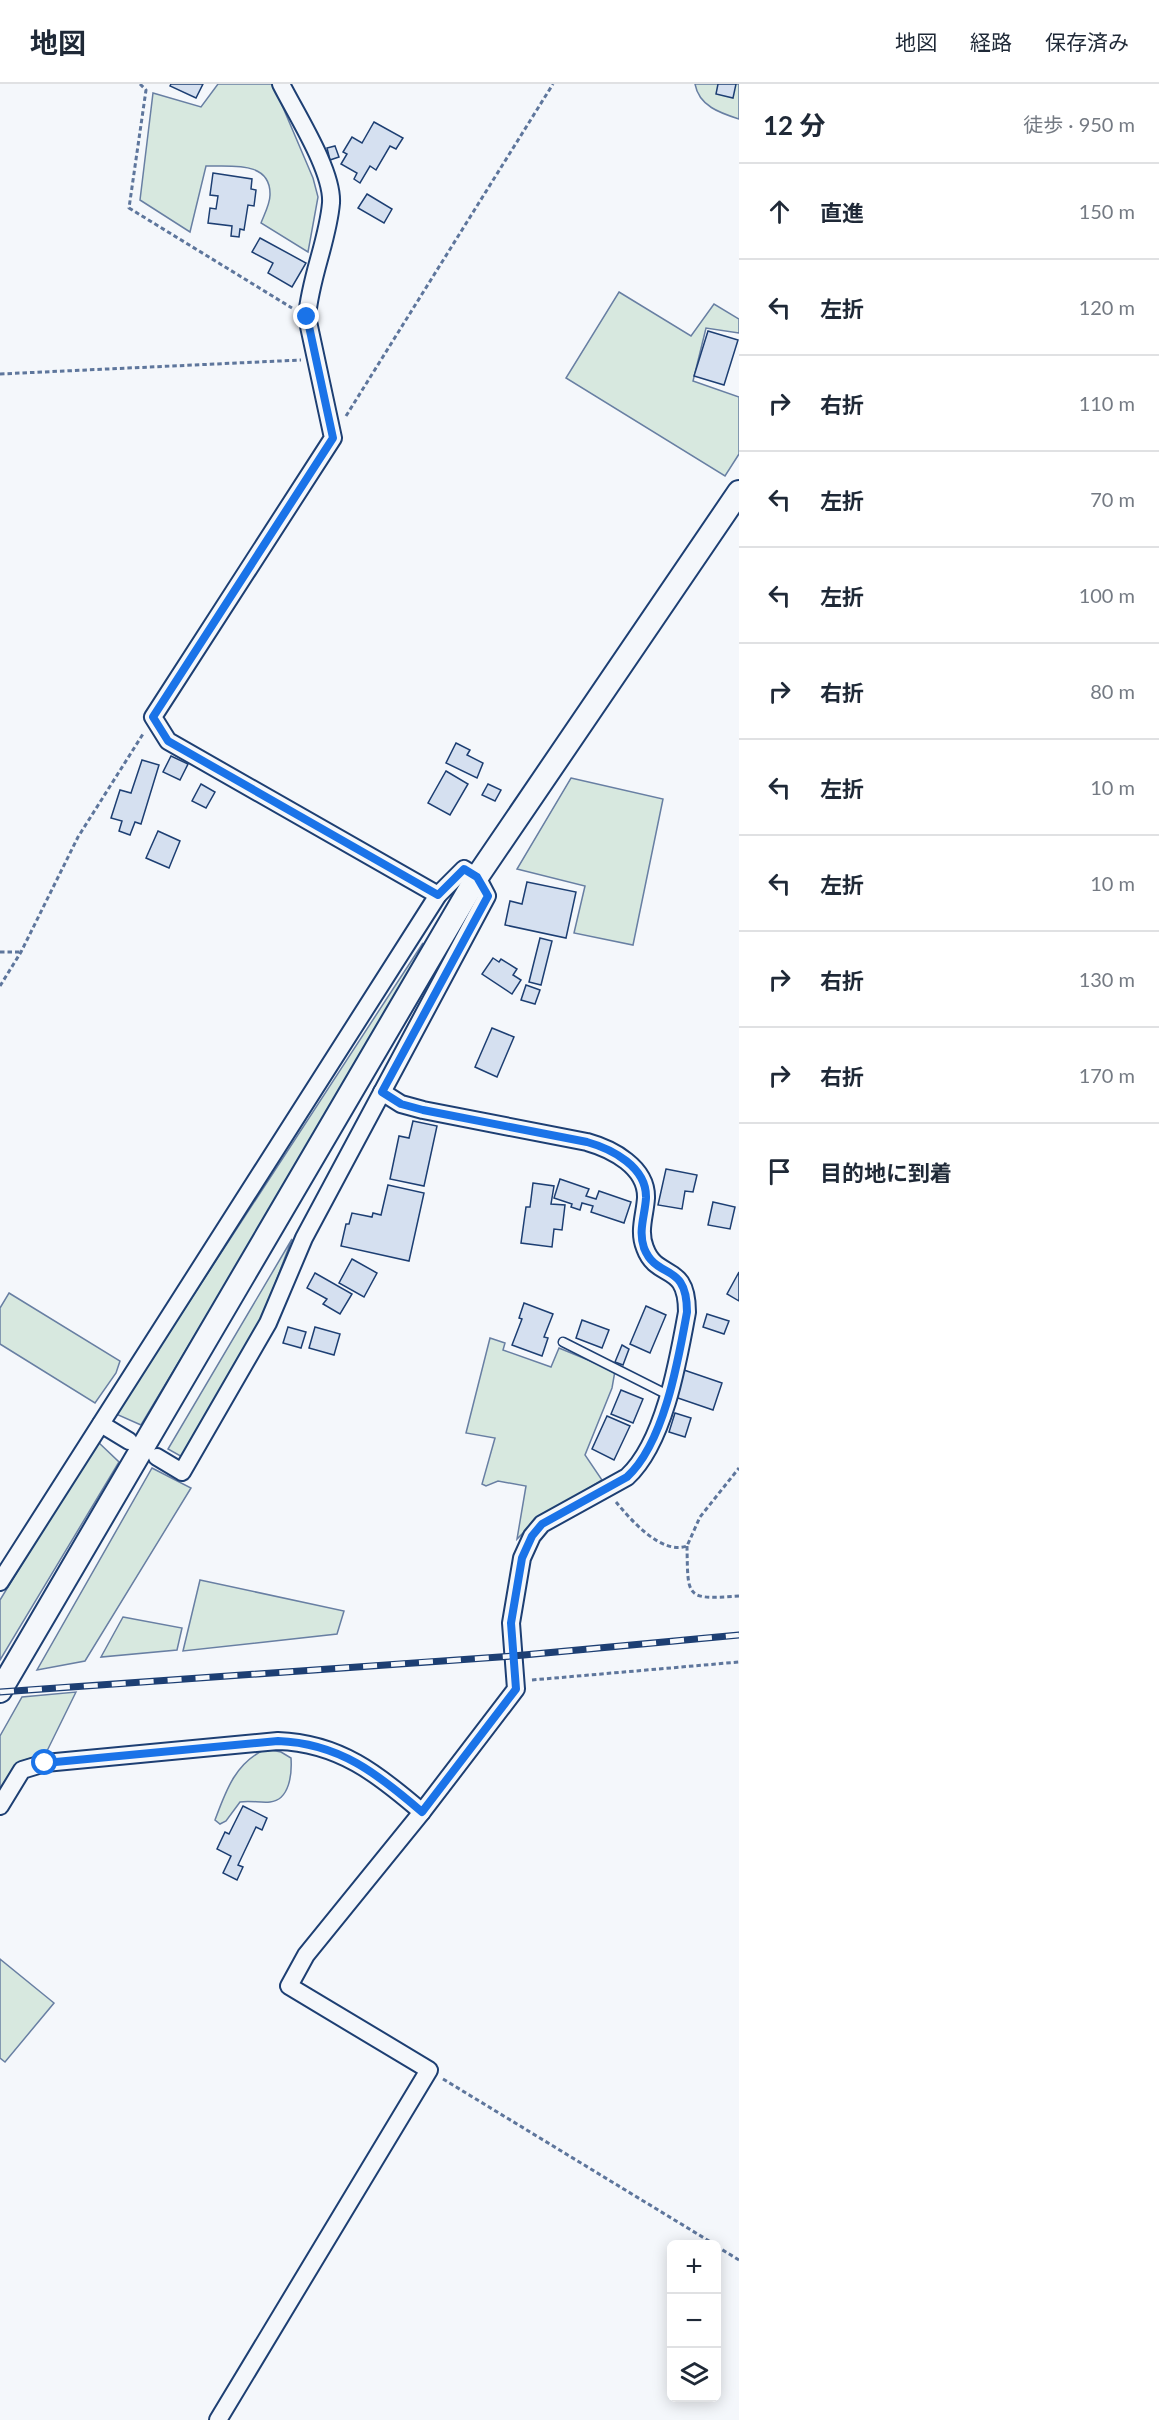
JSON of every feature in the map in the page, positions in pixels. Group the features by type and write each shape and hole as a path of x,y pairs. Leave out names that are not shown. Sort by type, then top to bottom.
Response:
{"street":[{"path":"281,84 325,172 331,202 309,298 307,317 333,438 153,717 168,741 438,895"},
{"path":"0,1691 477,877 739,492"},
{"path":"0,1582 438,895 464,869 477,877 488,896 304,1238 268,1323 182,1472 157,1457"},
{"path":"218,2420 429,2070 289,1986 306,1955 422,1812 516,1689 511,1623 526,1547 542,1524 627,1477 639,1466 652,1444 668,1395 687,1312 687,1299 678,1277 660,1267 649,1257 644,1246 641,1227 646,1196 641,1179 627,1161 608,1148 587,1142 423,1110 401,1104 382,1092"},
{"path":"100,1424 129,1441"},
{"path":"0,1806 22,1770 38,1765 278,1741 298,1741 329,1749 352,1759 422,1812"}],"lane":[{"path":"563,1342 668,1395"}],"path":[{"path":"140,84 146,90 129,208 307,317"},
{"path":"333,438 554,84"},
{"path":"0,374 316,360"},
{"path":"0,986 21,951 78,837 153,717"},
{"path":"0,952 21,951"},
{"path":"739,1468 700,1517 687,1546 688,1582 694,1593 699,1597 708,1598 739,1596"},
{"path":"605,1489 632,1520 659,1542 671,1548 687,1546"},
{"path":"516,1689 532,1680 739,1662"},
{"path":"429,2070 707,2240"},
{"path":"721,2249 739,2260"}],"shaded area":[{"path":"218,84 273,84 313,178 318,197 308,252 261,223 270,195 269,184 257,171 237,166 206,166 190,232 140,200 153,93 201,107"},
{"path":"695,84 739,84 739,119 711,108 697,92"},
{"path":"619,292 691,336 714,304 739,319 739,333 706,328 693,381 739,397 739,454 725,476 566,378"},
{"path":"571,778 663,799 633,945 574,933 585,886 517,869"},
{"path":"423,943 400,993 141,1425 116,1414"},
{"path":"292,1239 259,1326 184,1458 168,1449"},
{"path":"9,1293 120,1361 116,1373 95,1403 0,1344 0,1308"},
{"path":"490,1338 505,1343 503,1350 551,1367 559,1348 615,1371 612,1388 585,1455 602,1480 534,1522 517,1539 526,1486 498,1481 486,1486 482,1484 495,1438 466,1433"},
{"path":"97,1441 119,1462 0,1660 0,1600"},
{"path":"152,1468 191,1488 85,1661 37,1670"},
{"path":"200,1580 344,1611 337,1634 183,1651"},
{"path":"123,1617 182,1628 177,1650 101,1657"},
{"path":"76,1692 46,1753 23,1761 0,1795 0,1736 22,1697"},
{"path":"266,1749 281,1752 291,1758 290,1778 286,1791 277,1800 270,1802 240,1802 226,1821 220,1824 215,1820 233,1778 247,1761"},
{"path":"0,1959 54,2003 5,2062 0,2058"}],"building":[{"path":"171,84 203,84 196,98 170,86"},
{"path":"718,84 736,84 733,98 716,94"},
{"path":"374,122 403,138 396,149 390,146 376,170 370,166 360,183 354,179 357,173 341,164 347,154 343,152 352,137 362,143"},
{"path":"335,146 339,157 330,160 327,148"},
{"path":"213,173 252,179 251,189 256,190 254,206 248,205 244,230 240,229 239,237 231,236 232,226 208,223 210,208 216,209 218,196 210,195"},
{"path":"367,194 392,209 384,223 358,208"},
{"path":"260,238 306,263 292,287 268,273 273,263 252,252"},
{"path":"708,331 738,340 724,385 694,376"},
{"path":"456,743 470,750 467,755 483,763 477,778 446,763"},
{"path":"171,756 188,764 180,780 163,772"},
{"path":"142,760 159,765 141,824 135,822 130,835 119,831 122,821 111,818 120,790 131,793"},
{"path":"446,771 468,784 450,815 428,803"},
{"path":"201,784 215,792 206,808 192,801"},
{"path":"488,784 501,790 495,801 482,795"},
{"path":"158,831 180,841 169,868 146,858"},
{"path":"527,882 576,892 566,938 505,925 510,901 522,904"},
{"path":"540,938 552,941 541,985 529,982"},
{"path":"493,958 499,962 501,959 517,969 513,975 521,980 512,994 482,974"},
{"path":"526,985 540,990 535,1004 521,1000"},
{"path":"492,1028 514,1037 497,1077 475,1067"},
{"path":"413,1121 437,1126 424,1186 390,1179 399,1136 409,1138"},
{"path":"666,1169 697,1175 693,1192 685,1191 682,1209 658,1205"},
{"path":"560,1179 589,1189 586,1196 596,1199 599,1191 631,1202 624,1223 591,1212 593,1206 582,1203 580,1210 571,1207 572,1204 554,1198"},
{"path":"533,1183 554,1186 551,1204 565,1205 562,1230 554,1229 552,1247 521,1243 526,1207 530,1207"},
{"path":"388,1185 424,1193 409,1261 341,1246 346,1224 349,1224 352,1213 372,1217 373,1213 381,1215"},
{"path":"713,1202 735,1207 730,1229 708,1225"},
{"path":"352,1259 377,1273 364,1297 339,1283"},
{"path":"739,1272 739,1301 727,1294"},
{"path":"315,1273 352,1294 340,1314 323,1304 327,1299 307,1288"},
{"path":"524,1303 553,1314 544,1337 548,1338 542,1356 512,1345 522,1319 519,1318"},
{"path":"646,1306 666,1315 650,1353 630,1344"},
{"path":"707,1314 729,1321 724,1334 703,1327"},
{"path":"582,1320 609,1330 602,1348 576,1338"},
{"path":"288,1327 306,1332 301,1348 283,1343"},
{"path":"315,1327 340,1334 334,1355 309,1348"},
{"path":"622,1345 629,1349 623,1365 615,1362"},
{"path":"684,1370 722,1383 713,1410 675,1397"},
{"path":"621,1390 643,1399 633,1423 611,1414"},
{"path":"675,1413 691,1418 685,1437 669,1432"},
{"path":"607,1416 630,1426 614,1460 592,1449"},
{"path":"243,1806 267,1818 262,1830 256,1827 238,1865 243,1867 237,1880 223,1873 231,1856 217,1849 225,1832 229,1834"}],"railway":[{"path":"0,1692 513,1656 739,1635"}],"route":[{"path":"45,1763 298,1741 329,1749 352,1759 422,1812 516,1689 511,1623 522,1558 532,1536 542,1524 627,1477 639,1466 652,1444 663,1414 682,1340 687,1312 684,1288 678,1277 660,1267 649,1257 644,1246 641,1227 646,1196 641,1179 627,1161 608,1148 587,1142 423,1110 401,1104 382,1092 488,896 477,877 464,869 438,895 168,741 153,717 333,438 307,317"}]}
